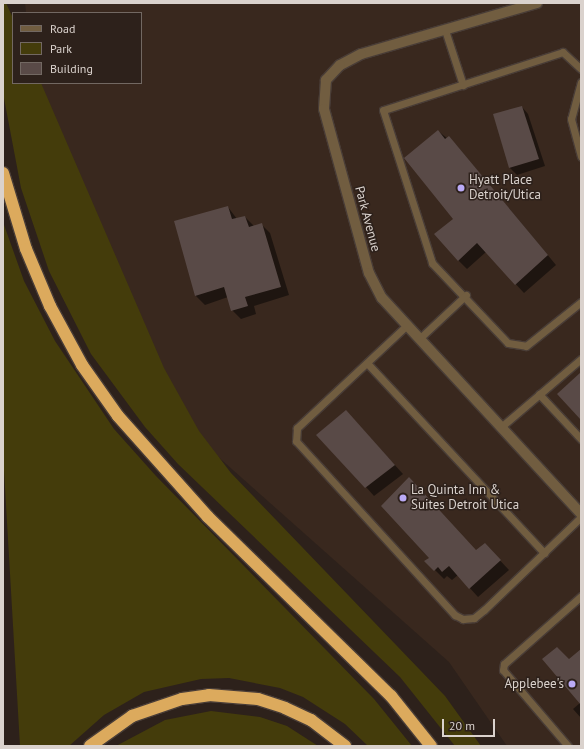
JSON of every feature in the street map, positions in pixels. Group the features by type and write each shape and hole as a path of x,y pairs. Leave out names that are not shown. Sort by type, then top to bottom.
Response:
{"highway":[{"path":"3,173 26,249 50,306 82,365 118,416 208,517 391,696 431,746"},
{"path":"90,746 132,716 182,699 209,695 258,699 285,708 311,720 345,746"}],"street":[{"name":"Park Avenue","path":"537,3 361,54 340,65 326,80 324,109 369,273 382,298 581,514"}],"lane":[{"path":"445,30 463,85"},
{"path":"581,69 563,52 383,110 432,263 466,295 508,344 526,346 581,302"},
{"path":"581,82 571,119 581,157"},
{"path":"420,338 466,295"},
{"path":"407,325 297,428 296,441 455,615 474,618 581,517"},
{"path":"501,427 581,359"},
{"path":"367,362 544,553"},
{"path":"539,394 581,439"},
{"path":"568,746 503,670 504,664 581,596"}],"shaded area":[{"path":"25,3 581,3 581,746 507,746 449,662 197,438 48,209 34,84 142,84 142,12 26,12"}],"green space":[{"path":"3,3 6,3 12,16 12,84 41,84 164,368 199,431 231,473 445,696 481,746 455,746 400,677 178,464 145,427 91,354 49,271 21,188 3,93"},
{"path":"3,222 24,281 55,341 114,429 156,476 374,699 412,746 368,746 345,724 303,697 280,688 229,678 201,679 144,692 104,715 69,746 20,746 3,453"},
{"path":"211,711 260,717 287,726 318,746 116,746 165,720"}],"building":[{"path":"522,106 539,159 509,168 493,114"},
{"name":"Hyatt Place Detroit/Utica","path":"438,130 445,139 449,136 548,255 515,285 477,243 458,261 434,234 453,219 404,158"},
{"path":"228,206 232,219 245,216 249,227 262,223 281,287 245,297 248,306 231,311 224,287 195,296 174,221"},
{"path":"581,372 581,420 557,394"},
{"path":"346,410 395,465 365,488 316,435"},
{"path":"409,477 476,550 485,543 501,560 469,589 449,566 442,572 438,567 434,571 424,561 429,558 381,506"},
{"name":"Applebee's","path":"557,647 569,659 581,649 581,705 542,659"}],"place":[{"name":"Hyatt Place Detroit/Utica","path":"461,188"},
{"name":"La Quinta Inn & Suites Detroit Utica","path":"403,498"},
{"name":"Applebee's","path":"572,684"}]}
